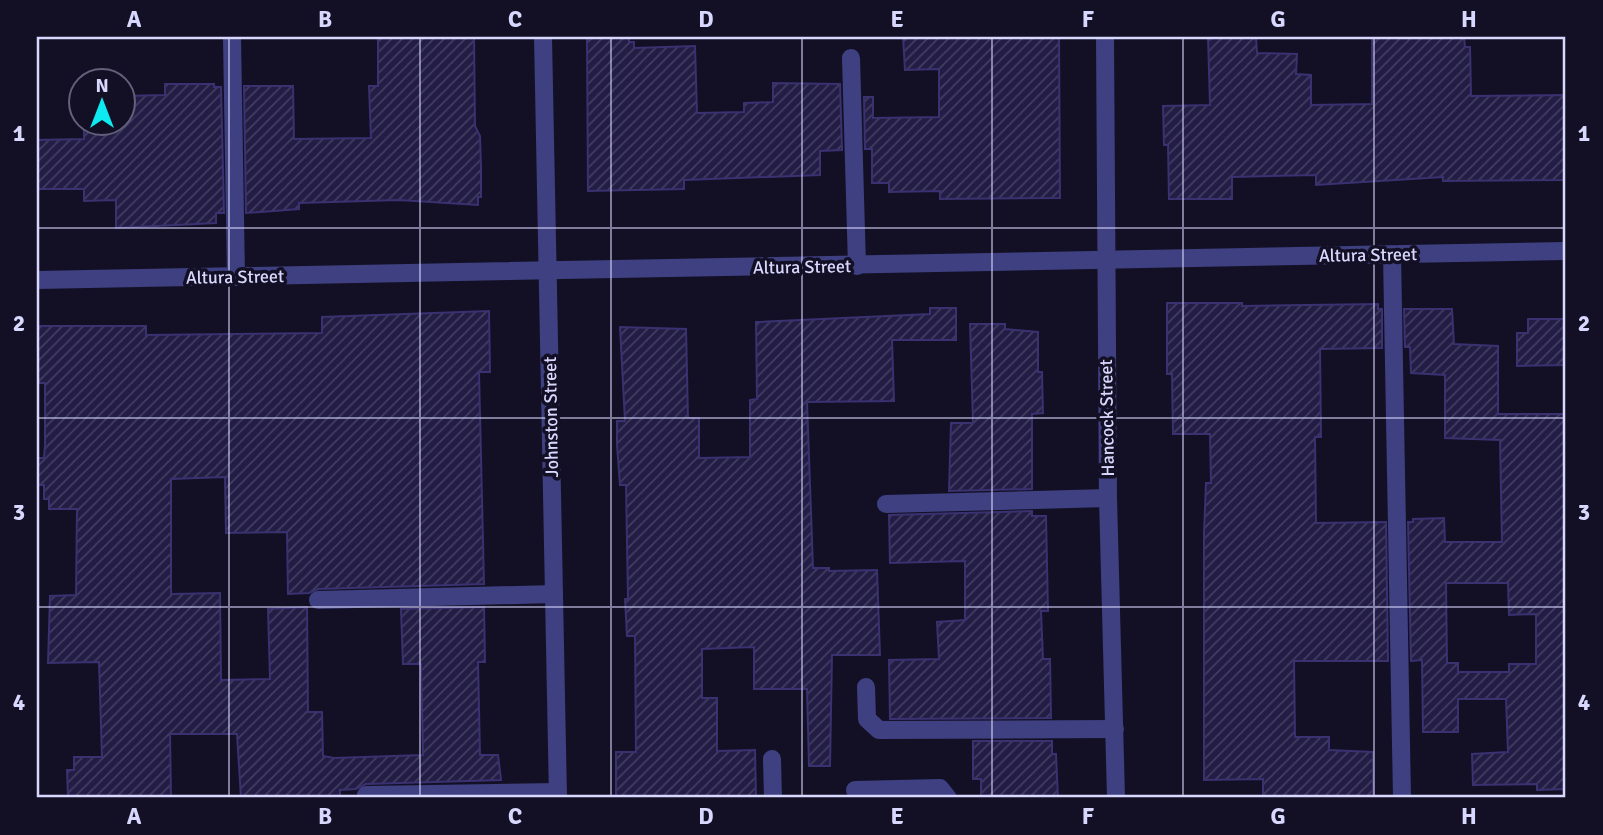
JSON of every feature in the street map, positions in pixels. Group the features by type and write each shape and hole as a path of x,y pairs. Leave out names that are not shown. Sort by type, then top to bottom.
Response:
{"street":[{"path":"232,37 236,277"},
{"name":"Johnston Street","path":"543,37 558,795"},
{"name":"Hancock Street","path":"1105,37 1108,498 1116,798"},
{"path":"851,58 857,266"},
{"name":"Altura Street","path":"37,281 1566,251"},
{"path":"1392,255 1402,798"},
{"path":"886,503 1108,498"},
{"path":"318,600 554,594"},
{"path":"866,687 867,719 879,730 1115,729"},
{"path":"772,759 773,798"},
{"path":"855,790 940,788 948,798"},
{"path":"366,795 558,795"}],"building":[{"path":"378,37 474,37 475,126 480,136 481,166 481,197 478,197 478,205 399,200 299,203 299,209 246,213 244,86 293,86 294,139 371,138 369,86 378,86"},
{"path":"589,37 629,38 629,42 634,42 634,48 695,46 697,113 744,112 744,103 773,102 773,83 840,84 842,150 820,151 820,175 684,180 684,189 588,191"},
{"path":"903,37 1059,37 1060,198 940,199 940,191 889,192 889,183 872,183 872,149 865,149 864,97 873,97 873,118 939,117 939,69 905,70"},
{"path":"1208,37 1256,37 1257,53 1297,54 1296,74 1311,75 1311,105 1372,104 1372,37 1464,37 1465,47 1470,47 1471,96 1566,95 1566,180 1443,181 1443,177 1316,185 1316,175 1232,177 1232,199 1169,199 1168,145 1164,145 1163,106 1210,105"},
{"path":"165,84 214,84 214,87 221,87 224,213 216,213 216,223 116,228 116,200 84,201 84,189 37,189 37,140 136,136 136,96 165,95"},
{"path":"1167,303 1242,303 1242,306 1378,304 1378,309 1382,309 1382,348 1320,349 1321,437 1315,437 1316,523 1386,522 1388,661 1294,661 1295,737 1329,737 1329,750 1373,752 1373,798 1263,798 1263,779 1204,780 1204,533 1206,483 1211,483 1210,434 1173,434 1172,374 1167,374"},
{"path":"930,308 956,308 956,340 892,340 894,401 807,402 813,568 829,568 829,571 877,570 880,655 832,655 830,766 809,766 807,689 754,689 754,647 702,649 702,698 717,698 717,751 755,750 756,798 616,798 616,752 636,752 635,636 627,636 625,599 628,599 626,485 620,485 617,445 617,421 625,421 620,327 686,329 688,418 699,418 699,458 750,457 750,400 757,399 756,322 930,314"},
{"path":"1404,309 1452,309 1454,344 1498,346 1498,414 1566,414 1566,789 1537,790 1537,784 1473,785 1472,754 1508,752 1506,699 1458,699 1458,732 1423,732 1422,660 1411,661 1408,522 1413,522 1413,519 1444,518 1445,542 1502,542 1500,440 1445,438 1445,375 1411,373 1410,347 1405,347","holes":["1446,583 1508,583 1509,615 1536,614 1536,664 1509,664 1509,672 1458,672 1458,663 1447,663"]},
{"path":"489,311 490,372 479,372 484,584 318,589 309,593 288,594 287,532 226,533 225,477 171,479 171,594 220,593 221,680 270,679 268,609 307,607 308,712 322,712 323,756 334,758 423,755 421,664 403,664 401,609 484,607 485,662 478,662 480,755 498,755 501,780 366,784 356,789 340,790 340,798 241,798 237,734 170,734 171,798 68,798 67,770 74,770 74,757 102,757 99,662 48,663 50,596 76,595 77,509 49,509 49,499 44,499 44,485 37,485 37,458 44,458 45,383 37,383 37,326 146,326 146,335 322,333 322,317"},
{"path":"1528,319 1566,319 1566,365 1517,366 1517,333 1528,333"},
{"path":"970,324 1005,324 1005,329 1038,332 1038,372 1042,372 1043,413 1032,414 1032,489 949,491 951,423 973,423"},
{"path":"1032,511 1032,516 1046,516 1048,611 1041,611 1043,659 1050,659 1051,718 890,719 889,660 939,659 937,622 965,620 965,561 890,563 889,515"},
{"path":"973,741 1052,741 1052,754 1056,754 1058,798 981,798 981,779 973,779"}]}
